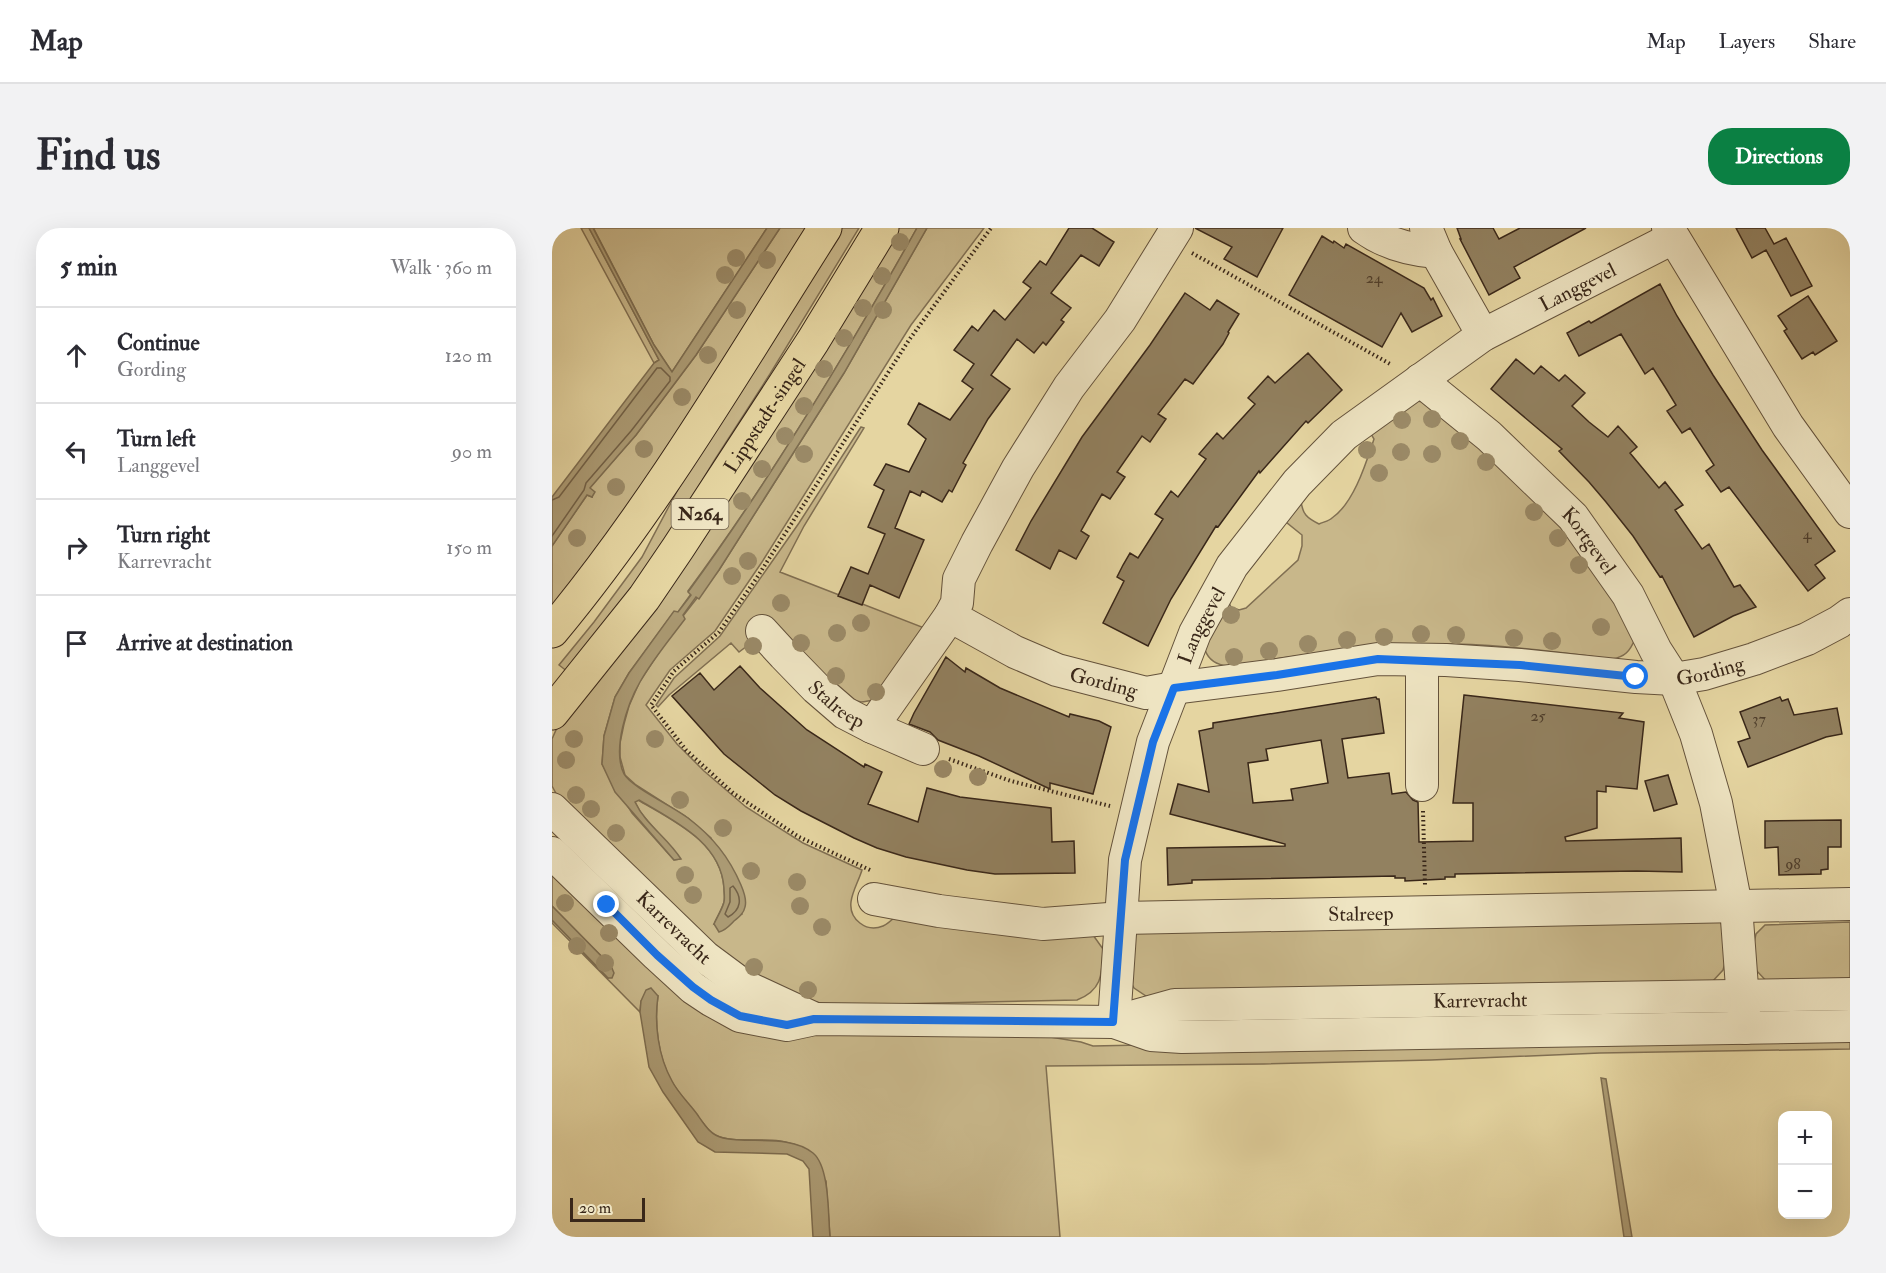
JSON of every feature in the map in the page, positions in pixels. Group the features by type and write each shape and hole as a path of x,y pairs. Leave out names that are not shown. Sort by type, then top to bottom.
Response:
{"main road":[{"name":"N264","path":"552,631 645,510 825,228"},
{"name":"Lippstadt-singel","path":"552,713 637,607 678,548 813,341 882,228"}],"street":[{"path":"1364,228 1395,245 1415,250 1431,240 1483,336"},
{"path":"1670,233 1788,426 1850,512"},
{"name":"Langgevel","path":"1113,1022 1125,860 1153,742 1195,633 1232,566 1297,483 1344,435 1483,336 1670,233"},
{"path":"950,616 957,603 959,579 1018,468 1069,387 1120,320 1174,234"},
{"name":"Kortgevel","path":"1420,380 1489,436 1573,517 1628,595 1656,651 1674,679 1696,734 1716,803 1736,906 1745,1028"},
{"name":"Gording","path":"950,616 1015,652 1057,670 1146,693 1378,659 1520,665 1674,679 1704,674 1754,659 1807,639 1850,614"},
{"name":"Stalreep","path":"762,631 783,656 816,688 845,713 872,727 950,616"},
{"path":"1422,660 1422,784"},
{"path":"872,727 923,749"},
{"name":"Karrevracht","path":"552,809 705,957 744,986 814,1019"},
{"name":"Karrevracht","path":"552,853 693,987 740,1016 787,1025 814,1019 1113,1022 1175,1005 1850,994"},
{"name":"Stalreep","path":"874,899 939,911 1043,924 1122,918 1850,904"},
{"name":"Karrevracht","path":"1113,1022 1151,1035 1182,1037 1850,1026"}],"path":[{"path":"874,899 870,870 799,837 733,793 686,750 651,705 674,671 719,632 756,579 909,340 991,228"},
{"path":"1174,234 1420,380"},
{"path":"923,749 1011,781 1110,806"},
{"path":"1422,784 1425,912"}],"shaded area":[{"path":"581,228 589,228 659,360 654,363"},
{"path":"595,228 767,228 672,372 654,345"},
{"path":"780,228 807,228 662,459 552,609 552,546 587,495 592,497 589,488 636,435 696,355"},
{"path":"838,228 859,228 652,564 568,672 559,665 642,557 692,463"},
{"path":"891,228 917,228 864,321 779,459 688,591 691,594 678,612 674,612 629,673 615,697 604,736 602,764 632,813 674,860 680,859 641,813 635,802 638,800 680,825 705,845 721,872 724,888 723,905 714,924 742,914 711,838 688,818 636,785 625,775 620,757 620,743 629,706 640,681 683,616 719,570 844,373 927,228 984,228 911,325 762,562 715,631 670,670 646,705 677,744 746,807 803,843 862,870 853,894 851,908 856,919 865,926 877,928 883,926 898,914 1093,935 1103,949 1101,973 1092,991 1077,1000 847,1005 820,1003 801,998 736,969 558,797 552,786 552,739 556,730 585,697"},
{"path":"1416,401 1433,406 1532,495 1565,532 1600,578 1635,639 1629,650 1624,655 1612,659 1492,646 1420,644 1348,649 1228,666 1211,660 1205,650 1207,636 1228,601 1231,607 1239,610 1246,608 1298,560 1302,535 1286,522 1301,500 1304,512 1315,522 1319,524 1332,518 1347,503 1353,493 1374,439 1371,434"},
{"path":"861,427 864,428 804,526 780,572 927,629 875,700 861,702 851,698 825,679 767,618 746,631 755,640 739,652 731,643 658,707 656,705 674,678 720,636 799,523"},
{"path":"552,863 704,1002 1044,1036 1093,1046 1850,1030 1850,1049 1600,1053 1264,1064 1046,1066 1060,1237 830,1237 826,1181 799,1146 771,1140 729,1139 712,1134 667,1073 658,1040 658,996 641,1001 640,1012 552,923 552,920 608,978 611,966 552,906"},
{"path":"1718,918 1724,928 1725,963 1723,970 1711,983 1152,1000 1134,988 1127,975 1136,930"},
{"path":"1850,922 1850,986 1771,986 1755,969 1752,951 1756,934 1765,925"}],"water":[{"path":"589,228 593,228 654,345 672,372 767,228 780,228 696,355 636,435 590,488 595,492 592,497 587,495 552,546 552,497 654,363 659,360"},
{"path":"917,228 927,228 844,373 719,570 699,599 696,597 683,615 685,619 645,674 626,714 620,740 621,764 624,774 635,785 682,813 697,825 726,857 741,885 746,904 744,911 727,928 719,932 714,924 724,902 724,888 721,872 714,858 705,845 680,825 639,800 635,802 639,810 681,859 674,860 615,792 602,764 604,736 615,697 629,673 674,611 678,612 691,595 688,592 750,504 836,368"},
{"path":"552,906 611,966 614,973 612,978 608,978 552,920"},
{"path":"651,988 658,996 657,1028 660,1050 677,1090 708,1129 718,1137 734,1140 782,1141 804,1147 813,1153 823,1169 830,1237 813,1237 809,1169 803,1161 787,1154 715,1152 698,1142 663,1092 649,1067 640,1012 641,1001 646,990"},
{"path":"1601,1078 1606,1079 1632,1237 1624,1237"}],"building":[{"path":"1069,228 1092,228 1114,242 1099,266 1081,255 1051,293 1071,308 1061,320 1064,322 1046,345 1043,342 1034,353 1017,339 991,375 1010,389 988,419 963,463 966,465 952,492 949,490 942,502 922,491 920,496 910,491 895,528 924,540 899,598 870,585 862,605 838,596 851,567 868,574 885,534 868,527 884,490 874,485 886,464 909,472 926,439 908,424 919,403 950,420 973,389 962,381 974,364 954,350 972,326 978,331 994,310 1005,320 1031,288 1023,282 1040,261 1046,265"},
{"path":"1195,228 1283,228 1257,277 1224,259 1232,247"},
{"path":"1457,228 1493,228 1499,239 1520,228 1586,228 1514,267 1520,278 1489,295 1460,239"},
{"path":"1736,228 1765,228 1774,244 1786,238 1812,286 1791,296 1766,250 1752,258"},
{"path":"1322,236 1344,248 1346,244 1424,288 1431,300 1433,298 1442,316 1412,332 1401,313 1382,347 1289,295"},
{"path":"1660,284 1713,375 1762,450 1835,551 1815,565 1825,578 1808,591 1729,487 1721,492 1706,471 1714,465 1690,428 1682,433 1667,411 1676,405 1653,368 1645,374 1621,334 1579,356 1567,333 1589,321 1591,323"},
{"path":"1185,293 1210,310 1217,300 1239,314 1223,344 1193,384 1185,379 1158,414 1166,419 1150,442 1142,436 1117,472 1125,477 1110,499 1102,494 1081,531 1089,536 1076,559 1059,550 1050,569 1016,550 1082,437"},
{"path":"1808,296 1837,341 1815,355 1813,352 1802,359 1784,331 1787,329 1778,316"},
{"path":"1308,353 1342,390 1308,423 1306,421 1260,473 1259,471 1218,527 1216,526 1171,599 1148,646 1103,623 1124,581 1117,577 1123,565 1130,553 1138,558 1163,519 1155,514 1171,491 1178,497 1206,459 1199,454 1217,433 1223,439 1255,404 1248,398 1268,376 1275,383"},
{"path":"1516,359 1534,374 1541,366 1559,381 1565,375 1585,393 1572,406 1608,437 1618,426 1637,447 1630,453 1659,488 1665,482 1683,505 1675,510 1702,549 1709,544 1734,587 1740,585 1756,607 1733,616 1694,637 1662,576 1660,577 1633,536 1606,502 1559,451 1562,449 1491,389"},
{"path":"946,657 965,672 966,668 1000,688 1069,717 1070,714 1099,721 1111,727 1093,794 1050,783 1050,789 938,740 930,732 909,724"},
{"path":"740,666 760,688 807,730 864,767 865,764 882,772 868,804 918,822 927,788 960,797 1051,808 1052,842 1074,841 1075,873 995,874 906,857 854,838 775,795 724,754 672,696 700,673 714,690"},
{"path":"1464,695 1623,713 1619,718 1644,722 1637,789 1606,786 1606,792 1597,791 1597,828 1565,837 1566,841 1681,838 1682,872 1455,874 1455,877 1445,877 1445,879 1405,881 1405,878 1395,878 1395,876 1192,880 1192,883 1168,885 1167,848 1285,846 1285,844 1170,814 1178,784 1209,792 1199,731 1213,728 1213,723 1376,697 1379,699 1384,733 1342,739 1348,778 1389,773 1392,794 1406,792 1418,802 1419,842 1473,841 1473,803 1453,803","holes":["1321,740 1328,783 1291,789 1293,800 1253,803 1248,763 1268,760 1266,749"]},
{"path":"1780,697 1782,701 1788,699 1794,715 1837,708 1842,734 1826,737 1748,767 1738,742 1750,738 1740,712"},
{"path":"1668,775 1677,804 1654,811 1645,781"},
{"path":"1841,820 1841,847 1828,847 1828,869 1821,870 1821,874 1779,875 1778,847 1765,848 1765,821"}],"route":[{"path":"607,905 693,987 740,1016 787,1025 814,1019 1113,1022 1125,860 1153,742 1174,688 1378,659 1446,660 1520,665 1636,677"}]}
